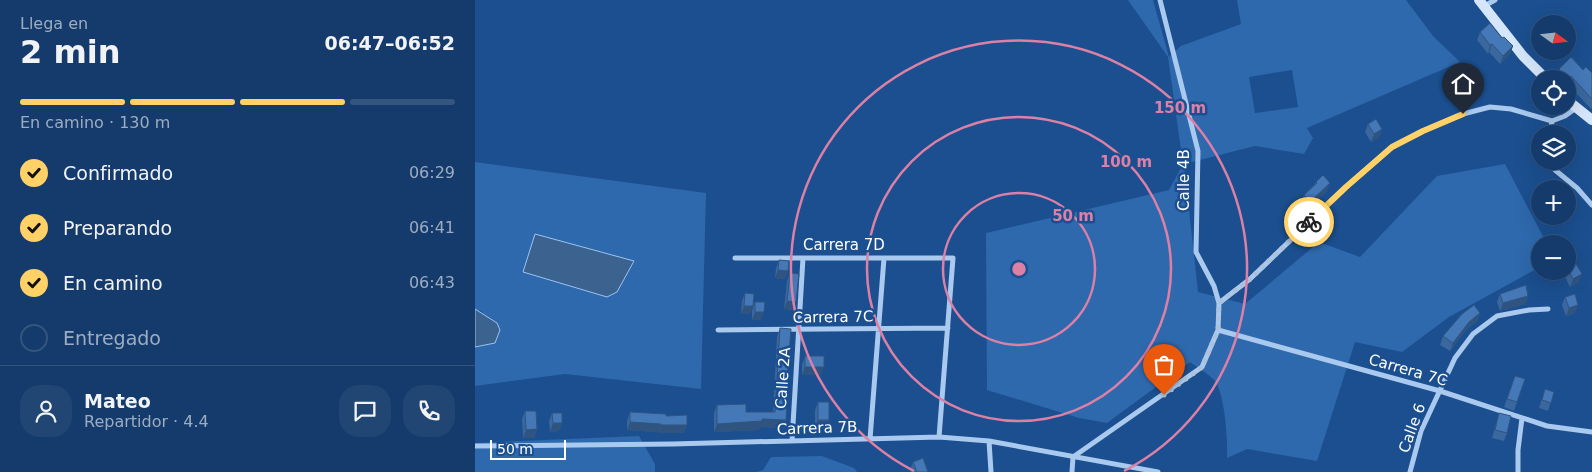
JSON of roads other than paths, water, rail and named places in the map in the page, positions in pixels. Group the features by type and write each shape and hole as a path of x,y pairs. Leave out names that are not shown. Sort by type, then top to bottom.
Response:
{"street":[{"name":"Calle 4B","path":"1160,0 1198,151 1196,252 1214,286 1219,303 1218,330"},
{"path":"1495,0 1482,3 1523,56 1537,70"},
{"path":"1219,303 1250,279 1346,187 1392,147 1463,114 1490,107 1511,109 1552,121 1566,115"},
{"path":"1576,108 1592,120"},
{"path":"1551,125 1552,121"},
{"path":"1555,170 1577,188 1592,205"},
{"name":"Carrera 7D","path":"735,258 953,258 948,328"},
{"name":"Calle 2A","path":"792,441 803,258"},
{"path":"870,439 884,258"},
{"name":"Calle 6","path":"1410,472 1421,430 1455,358 1473,334 1497,316 1529,310 1548,309"},
{"path":"939,437 948,328"},
{"name":"Carrera 7C","path":"718,330 948,328"},
{"path":"1072,472 1073,457 1202,367 1218,330"},
{"name":"Carrera 7C","path":"1218,330 1440,391 1547,426 1592,432"},
{"path":"1518,472 1518,450 1523,418"},
{"name":"Carrera 7B","path":"475,446 673,444 939,437 989,441 1158,472"},
{"path":"989,441 991,472"}]}
